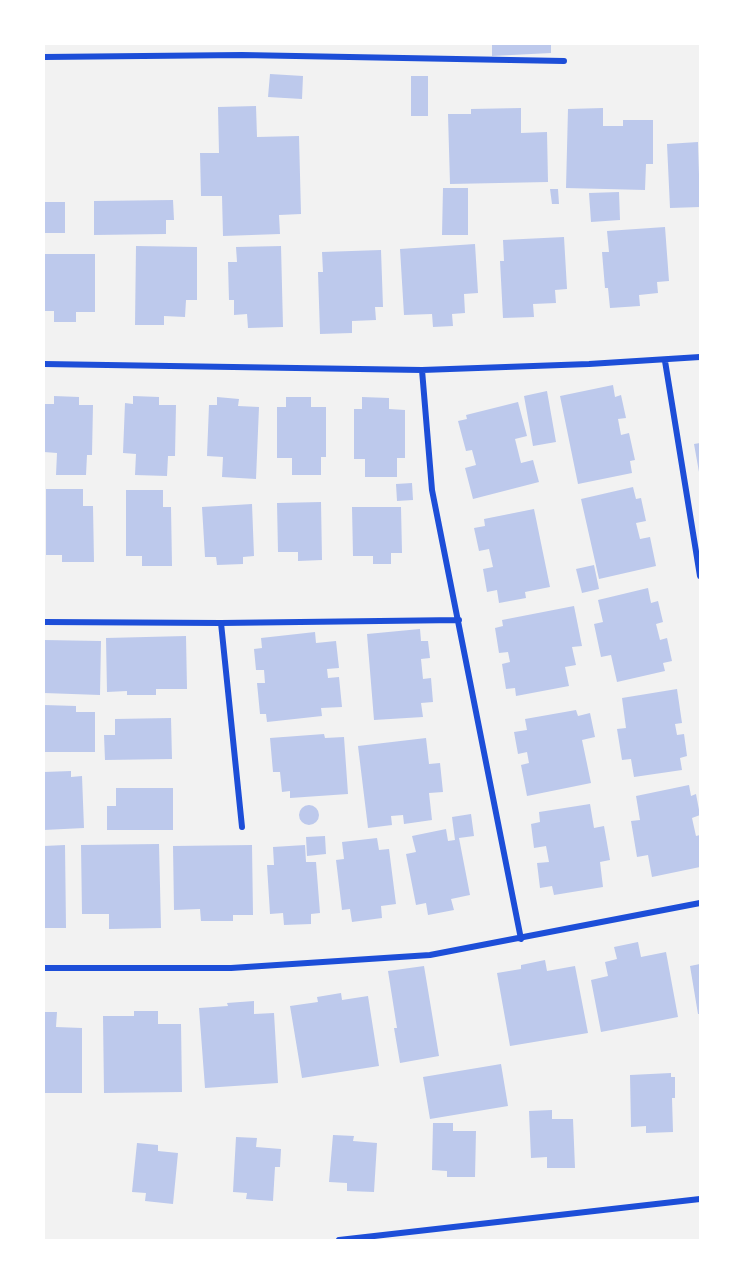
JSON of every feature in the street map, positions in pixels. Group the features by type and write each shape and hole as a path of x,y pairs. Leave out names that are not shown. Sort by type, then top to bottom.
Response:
{"street":[{"path":"44,57 242,55 564,61"},
{"path":"44,364 422,370 665,361 700,357"},
{"path":"665,361 700,576"},
{"path":"422,370 432,490 520,939"},
{"path":"44,622 221,623 459,620"},
{"path":"221,623 242,827"},
{"path":"44,968 231,968 430,955 700,903"},
{"path":"339,1240 700,1199"}],"building":[{"path":"492,44 551,44 551,53 492,56"},
{"path":"270,74 303,76 302,99 268,97"},
{"path":"411,76 428,76 428,116 411,116"},
{"path":"256,106 257,137 299,136 301,214 279,215 280,234 223,236 222,196 201,196 200,153 219,153 218,107"},
{"path":"521,108 521,133 547,132 548,182 450,184 448,114 471,114 471,109"},
{"path":"603,108 603,126 623,126 623,120 653,120 653,164 646,164 645,190 566,188 568,109"},
{"path":"698,142 700,207 670,208 667,144"},
{"path":"443,188 468,188 468,235 442,235"},
{"path":"550,189 558,189 559,204 552,204"},
{"path":"619,192 620,220 591,222 589,193"},
{"path":"173,200 174,220 166,220 166,234 94,235 94,201"},
{"path":"44,202 65,202 65,233 44,233"},
{"path":"665,227 669,281 657,282 658,293 639,295 640,306 610,308 608,288 605,288 602,252 609,252 607,231"},
{"path":"564,237 567,289 555,290 556,303 533,304 534,317 503,318 500,261 504,261 503,240"},
{"path":"475,244 478,293 464,294 465,313 452,314 453,326 433,327 432,314 404,315 400,249"},
{"path":"136,246 197,247 197,300 186,300 185,317 164,316 164,325 135,325"},
{"path":"281,246 283,327 248,328 247,314 234,315 234,300 229,300 228,262 237,262 236,247"},
{"path":"381,250 383,307 375,307 376,320 352,321 352,333 320,334 318,272 323,272 322,252"},
{"path":"44,254 95,254 95,312 76,312 76,322 54,322 54,311 44,311"},
{"path":"613,385 615,397 621,395 626,418 618,419 621,435 629,433 635,460 630,461 632,473 578,484 560,396"},
{"path":"547,391 556,442 533,446 524,396"},
{"path":"54,396 79,397 79,405 93,405 92,455 87,455 86,475 56,475 57,453 44,452 45,404 54,404"},
{"path":"133,396 159,397 159,405 176,405 175,456 168,456 167,476 135,475 136,454 123,453 125,403 133,404"},
{"path":"217,397 239,399 238,406 259,407 256,479 222,477 223,457 207,456 209,405 217,405"},
{"path":"286,397 311,397 311,407 326,407 326,457 321,457 321,475 292,475 292,458 277,458 277,407 286,407"},
{"path":"362,397 389,398 389,409 405,410 405,458 397,458 397,477 365,477 365,459 354,459 354,409 362,409"},
{"path":"518,402 527,436 515,439 521,463 533,460 539,482 473,499 465,468 476,465 472,450 466,451 458,421 467,419 466,415"},
{"path":"700,443 700,472 699,472 694,444"},
{"path":"412,483 413,500 397,501 396,484"},
{"path":"633,487 636,499 641,498 646,521 636,523 640,539 650,537 656,566 599,579 581,499"},
{"path":"46,489 83,489 83,506 93,506 94,562 62,562 62,555 46,555"},
{"path":"126,490 163,490 163,507 171,507 172,566 142,566 142,556 126,556"},
{"path":"321,502 322,560 298,561 298,552 278,552 277,503"},
{"path":"252,504 254,556 243,557 243,564 217,565 216,557 205,557 202,507"},
{"path":"352,507 401,507 402,553 391,553 391,564 373,564 373,556 353,556"},
{"path":"534,509 550,587 525,592 526,598 499,603 497,590 487,592 483,569 493,567 489,549 479,551 474,528 485,526 484,519"},
{"path":"594,565 599,589 582,593 576,569"},
{"path":"648,588 651,603 658,601 663,622 656,624 660,640 667,638 672,661 663,663 665,671 617,682 611,655 601,657 594,624 603,622 598,600"},
{"path":"574,606 582,646 572,647 576,665 565,667 569,686 516,696 515,688 506,689 502,664 510,662 508,652 499,653 495,628 503,626 502,620"},
{"path":"420,629 421,641 428,641 430,658 421,659 423,679 431,678 433,702 421,703 423,717 374,720 367,634"},
{"path":"315,632 316,643 336,641 339,668 327,669 328,678 339,677 342,707 321,708 322,716 267,722 266,714 260,714 257,683 265,683 264,670 256,670 254,649 262,648 261,638"},
{"path":"186,636 187,689 156,689 156,695 127,695 127,691 107,692 106,638"},
{"path":"44,640 101,641 100,695 44,693"},
{"path":"677,689 682,723 675,724 677,735 684,734 687,756 680,758 682,770 634,777 631,759 622,760 617,729 626,728 622,698"},
{"path":"44,705 76,706 76,712 95,712 95,752 44,752"},
{"path":"576,710 578,716 590,713 595,737 582,740 591,783 527,796 521,765 529,763 527,752 518,754 514,732 527,730 525,719"},
{"path":"171,718 172,759 105,760 104,735 115,735 115,719"},
{"path":"324,734 325,738 344,737 348,794 290,798 290,791 282,792 280,772 273,772 270,738"},
{"path":"426,738 429,764 440,763 443,792 429,793 432,820 404,824 403,815 391,816 392,825 368,828 358,746"},
{"path":"71,771 71,777 82,776 84,828 44,830 44,772"},
{"path":"689,785 691,796 696,794 700,815 692,818 696,836 700,835 700,867 652,877 648,855 637,857 631,821 640,820 636,796"},
{"path":"116,788 173,788 173,830 107,830 107,806 116,806"},
{"path":"590,804 594,828 604,826 610,860 600,862 603,887 554,895 552,886 540,888 537,863 549,862 546,846 534,848 531,824 540,822 539,812"},
{"path":"305,805 313,805 319,811 319,819 313,825 305,825 299,819 299,811"},
{"path":"471,814 474,836 459,838 470,895 451,899 454,910 428,915 426,903 416,905 406,854 416,852 412,836 446,829 448,841 455,840 452,817"},
{"path":"325,836 326,854 307,856 306,837"},
{"path":"377,838 379,850 389,849 396,904 381,906 382,918 352,922 350,909 342,910 336,860 344,859 342,842"},
{"path":"159,844 161,928 109,929 109,914 82,914 81,845"},
{"path":"65,845 66,928 44,928 44,846"},
{"path":"252,845 253,915 233,915 233,921 201,921 200,909 174,910 173,846"},
{"path":"305,845 306,862 316,862 320,913 311,914 311,924 284,925 283,913 270,914 267,865 274,865 273,847"},
{"path":"638,942 641,957 666,952 678,1017 601,1032 591,980 608,976 605,962 617,959 614,947"},
{"path":"545,960 547,971 575,966 588,1033 510,1046 497,973 521,969 521,965"},
{"path":"700,964 700,1014 698,1014 690,966"},
{"path":"424,966 439,1056 400,1063 388,971"},
{"path":"341,993 342,1000 368,996 379,1066 302,1078 290,1006 318,1002 317,997"},
{"path":"254,1001 254,1014 274,1013 278,1083 205,1088 199,1008"},
{"path":"134,1011 158,1011 158,1024 181,1024 182,1092 104,1093 103,1016 134,1016"},
{"path":"44,1012 57,1012 56,1027 82,1028 82,1093 44,1093"},
{"path":"501,1064 508,1106 430,1119 423,1077"},
{"path":"671,1073 671,1077 675,1077 675,1098 672,1098 673,1132 646,1133 646,1126 631,1127 630,1075"},
{"path":"552,1110 552,1119 573,1119 575,1168 547,1168 547,1157 531,1158 529,1111"},
{"path":"433,1123 453,1123 453,1131 476,1131 475,1177 447,1177 447,1171 432,1170"},
{"path":"333,1135 354,1136 353,1141 377,1143 374,1192 347,1191 347,1183 329,1182"},
{"path":"236,1137 257,1138 256,1147 281,1149 280,1167 275,1167 273,1201 246,1199 247,1193 233,1192"},
{"path":"137,1143 158,1145 158,1151 178,1153 173,1204 145,1201 146,1193 132,1192"}]}
